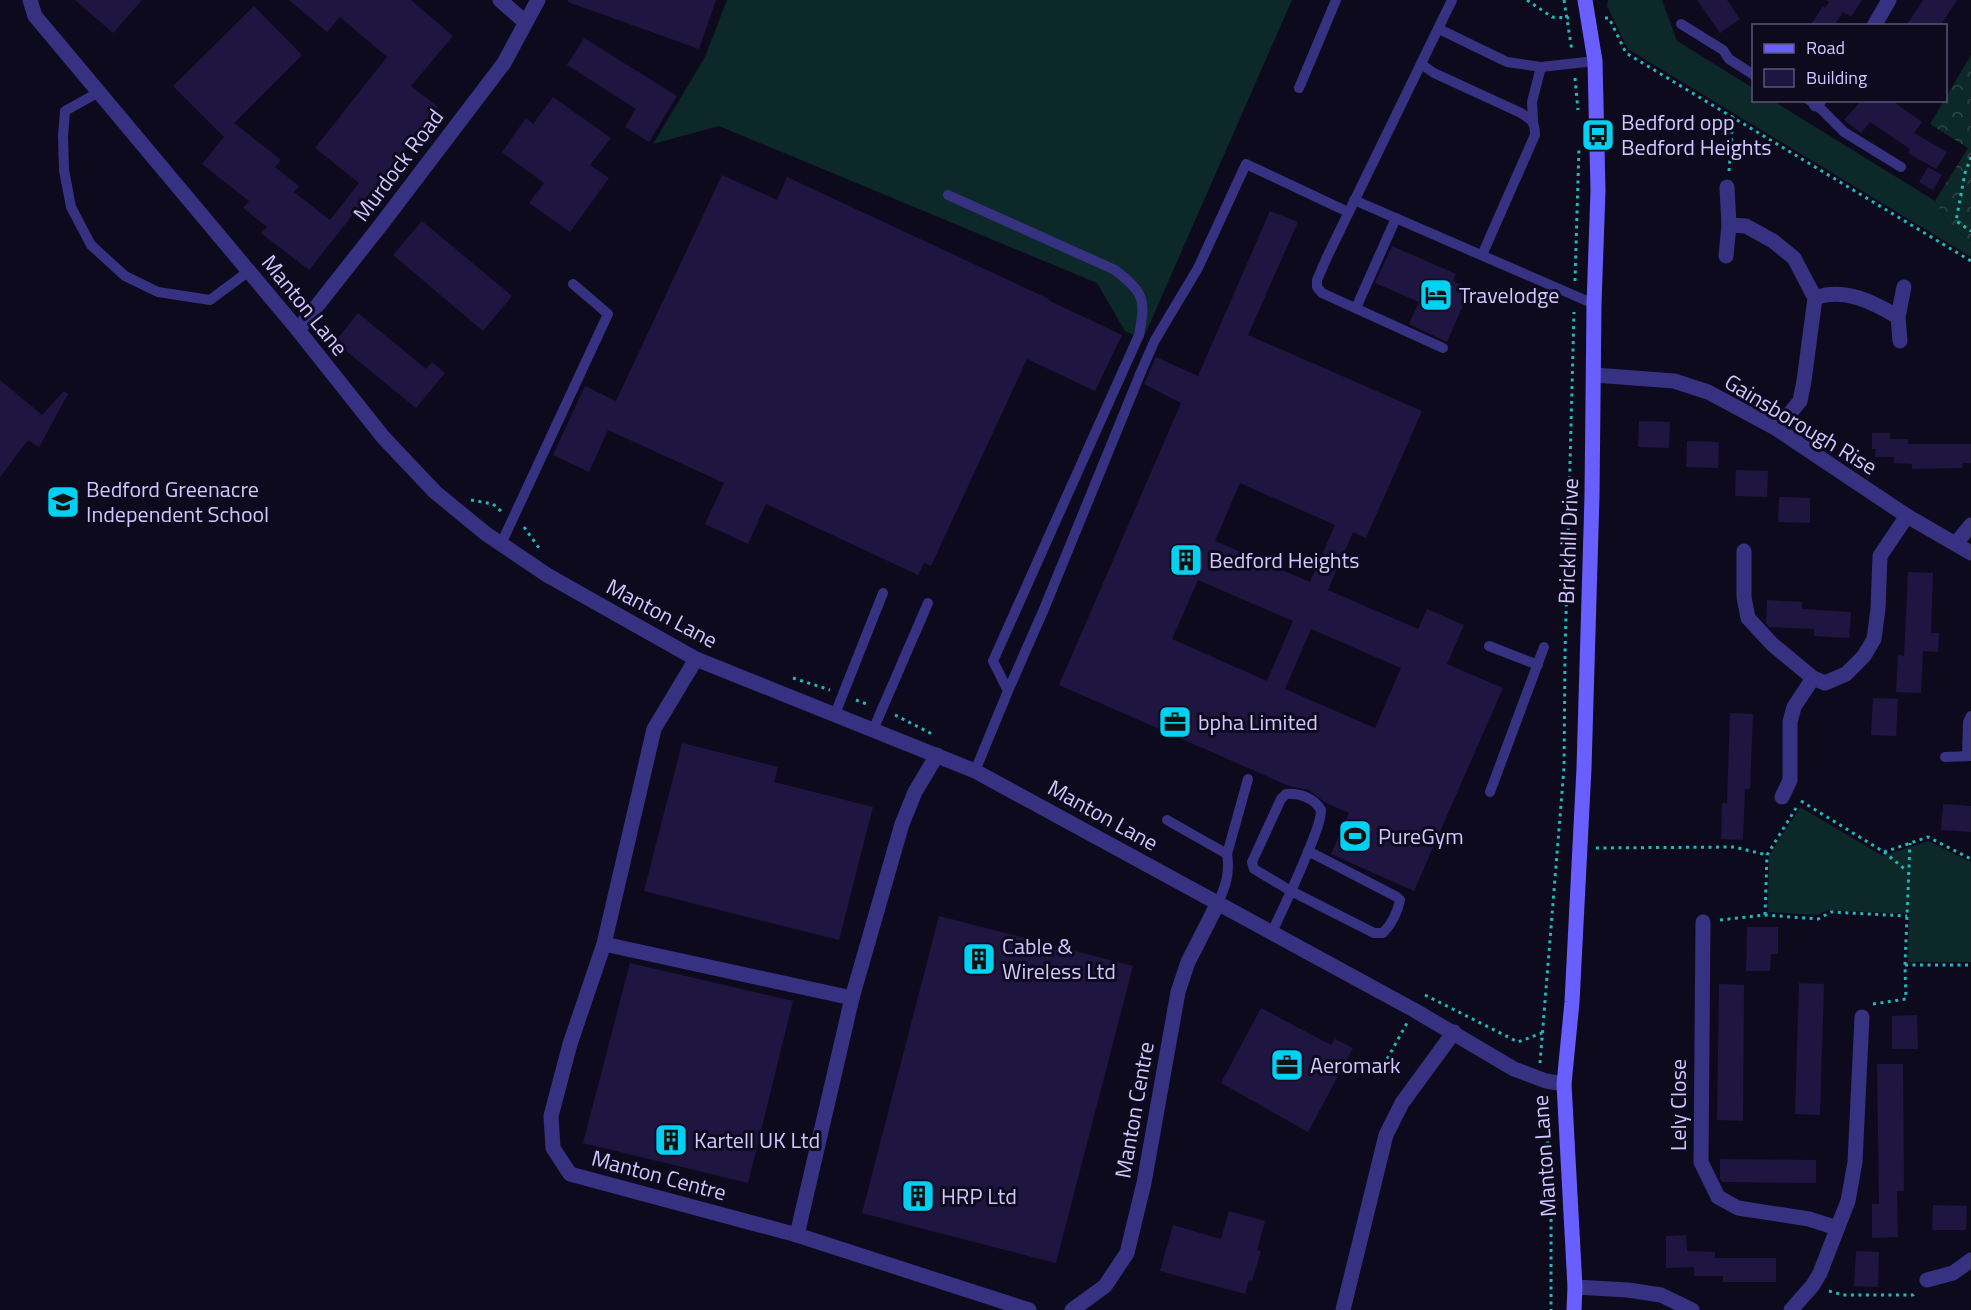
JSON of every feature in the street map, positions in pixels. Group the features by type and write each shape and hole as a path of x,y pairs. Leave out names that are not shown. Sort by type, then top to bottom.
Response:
{"street":[{"name":"Manton Lane","path":"30,0 35,16 298,330 383,437 435,492 501,544 547,575 696,659 975,771 1454,1032 1514,1069 1564,1084 1575,1287 1574,1310"},
{"path":"500,0 525,22"},
{"name":"Murdock Road","path":"298,330 504,63 538,0"},
{"name":"Brickhill Drive","path":"1564,1084 1572,1002 1585,745 1592,496 1594,304 1599,191 1595,61 1585,0"},
{"path":"1875,24 1889,0"},
{"path":"1726,256 1729,225 1727,187"},
{"path":"1729,225 1746,226 1773,241 1794,258 1815,298 1800,401 1777,429"},
{"path":"1900,341 1898,317 1904,287"},
{"path":"1815,298 1826,294 1847,295 1868,301 1898,317"},
{"name":"Gainsborough Rise","path":"1594,375 1674,381 1708,392 1777,429 1907,516 1971,553"},
{"path":"1744,551 1744,597 1748,618 1772,645 1813,678 1826,683 1846,674 1864,656 1874,639 1878,609 1880,556 1907,516"},
{"path":"1956,543 1971,525"},
{"name":"Manton Centre","path":"696,659 654,729 604,944 570,1044 551,1116 553,1148 570,1174 797,1235 1029,1310"},
{"path":"1782,796 1790,780 1790,722 1794,707 1813,678"},
{"path":"797,1235 852,998 902,824 915,792 937,755"},
{"name":"Manton Centre","path":"1072,1310 1105,1286 1127,1253 1144,1183 1178,992 1188,962 1218,903"},
{"name":"Lely Close","path":"1703,922 1701,1162 1708,1180 1718,1197 1738,1208 1809,1219 1837,1228"},
{"path":"604,944 852,998"},
{"path":"1791,1310 1813,1285 1820,1273 1848,1201 1855,1162 1862,1017"},
{"path":"1343,1310 1386,1135 1402,1103 1454,1032"},
{"path":"1927,1280 1953,1273 1971,1260"},
{"path":"1575,1287 1628,1290 1661,1295 1692,1310"}],"lane":[{"path":"1299,88 1336,0"},
{"path":"1443,348 1322,293 1317,288 1317,280 1452,0"},
{"path":"1682,24 1723,50 1730,59 1752,74"},
{"path":"1439,29 1507,62 1540,67 1595,61"},
{"path":"1421,64 1434,73 1533,120"},
{"path":"1482,255 1535,135 1532,102 1540,67"},
{"path":"99,92 65,111 63,136 64,170 72,207 91,245 125,276 158,292 210,300 249,272"},
{"path":"1815,102 1844,132 1901,167"},
{"path":"975,771 1134,387 1155,340 1197,268 1246,164 1348,212"},
{"path":"948,195 1115,270 1136,286 1144,309 1139,335 993,661 1008,691"},
{"path":"1354,200 1594,304"},
{"path":"1356,308 1396,218"},
{"path":"501,544 608,314 573,284"},
{"path":"835,714 883,593"},
{"path":"873,730 928,603"},
{"path":"1489,646 1538,664"},
{"path":"1490,792 1545,647"},
{"path":"1945,757 1969,756 1968,722 1971,716"},
{"path":"1218,903 1229,868 1227,854 1248,779"},
{"path":"1272,933 1291,891 1308,851 1322,810 1313,801 1297,793 1286,794 1281,799 1252,862 1254,869 1291,891 1374,933 1383,933 1399,906 1400,900 1396,897 1308,851"},
{"path":"1167,820 1227,854"}],"path":[{"path":"1527,0 1552,17 1590,20 1609,18 1626,53 1971,261"},
{"path":"1564,0 1578,114"},
{"path":"1727,187 1732,117"},
{"path":"1550,1154 1539,1078 1564,768 1564,654 1578,147"},
{"path":"1971,157 1965,173 1956,221 1971,231"},
{"path":"1782,796 1801,801 1884,852 1908,871"},
{"path":"1765,915 1767,855 1801,801"},
{"path":"1884,852 1928,837 1971,859"},
{"path":"1862,1017 1861,1006 1906,999 1905,965 1910,843"},
{"path":"1579,848 1734,847 1767,855"},
{"path":"1703,922 1765,915 1818,919 1831,912 1908,916"},
{"path":"1905,965 1971,965"},
{"path":"1380,1072 1414,1010"},
{"path":"1551,1187 1551,1310"},
{"path":"1813,1285 1843,1295 1913,1295 1927,1280"}],"green space":[{"path":"727,0 1292,0 1143,339 1125,331 1097,283 719,126 653,144 705,57"},
{"path":"1608,0 1662,0 1677,41 1752,87 1752,102 1775,102 1935,201 1949,225 1971,241 1971,257 1628,49 1607,6"},
{"path":"1971,55 1971,241 1949,225 1935,201 1968,148 1930,124 1943,102 1947,102 1947,95"},
{"path":"1800,807 1883,856 1928,841 1971,862 1971,962 1908,962 1909,914 1828,910 1817,915 1768,912 1769,856"}],"building":[{"path":"75,0 142,0 113,33"},
{"path":"289,0 411,0 453,36 411,86 438,107 309,270 261,233 267,227 243,208 249,201 202,164 224,137 173,86 254,6 302,55 234,123 281,160 275,167 299,186 294,192 330,220 359,183 315,148 387,57 340,17 327,32"},
{"path":"568,0 716,0 699,49 568,2"},
{"path":"1697,0 1727,0 1740,19 1720,33"},
{"path":"1826,0 1862,0 1851,17 1843,12 1835,24 1811,24 1823,6 1825,8 1829,2"},
{"path":"1923,0 1957,0 1941,24 1907,24"},
{"path":"584,38 677,96 649,142 625,127 636,109 567,65"},
{"path":"553,97 611,138 590,165 609,178 570,232 529,203 544,183 502,152 526,118 533,124"},
{"path":"1860,102 1894,102 1922,122 1914,133 1947,152 1936,169 1908,153 1910,149 1870,122 1861,133 1844,120"},
{"path":"1928,167 1942,175 1933,190 1919,182"},
{"path":"722,175 777,200 787,177 1122,335 1095,391 1027,359 931,566 924,563 918,575 766,504 748,544 705,524 724,483 608,430 589,472 553,455 585,386 616,401"},
{"name":"Bedford Heights","path":"1270,211 1298,222 1248,335 1422,411 1366,538 1353,532 1328,590 1418,629 1427,609 1464,625 1447,664 1503,688 1414,891 1331,854 1349,813 1324,802 1309,790 1289,786 1059,685 1181,403 1144,384 1150,370 1156,357 1198,376","holes":["1240,483 1335,525 1310,582 1215,541","1198,580 1293,621 1267,681 1172,639","1311,629 1401,668 1375,728 1285,689"]},
{"path":"422,221 512,296 483,331 393,255"},
{"name":"Travelodge","path":"1392,246 1456,274 1453,281 1470,289 1447,342 1409,324 1419,302 1375,283"},
{"path":"358,313 426,369 432,362 445,373 416,408 335,342"},
{"path":"0,380 42,415 64,391 68,394 39,447 28,440 0,477"},
{"path":"1639,421 1670,422 1669,448 1638,447"},
{"path":"1872,433 1890,433 1890,439 1908,439 1908,444 1971,444 1971,463 1963,463 1962,468 1912,469 1912,464 1894,463 1894,457 1875,457 1876,449 1872,449"},
{"path":"1687,441 1719,442 1718,468 1686,467"},
{"path":"1736,470 1768,471 1767,497 1735,496"},
{"path":"1779,497 1810,498 1810,523 1778,522"},
{"path":"1908,572 1933,573 1931,633 1939,633 1938,652 1923,651 1921,693 1896,692 1898,655 1904,656"},
{"path":"1767,600 1802,602 1802,609 1851,612 1849,638 1814,636 1814,629 1769,627 1766,623"},
{"path":"1873,698 1898,699 1896,736 1871,735"},
{"path":"1730,713 1753,714 1750,789 1745,789 1743,840 1721,839 1722,803 1727,803"},
{"path":"682,743 778,767 774,782 873,807 839,940 644,891"},
{"path":"1943,804 1971,806 1971,832 1941,830"},
{"path":"939,916 1133,966 1056,1263 862,1213"},
{"path":"1747,927 1778,927 1778,954 1771,954 1770,971 1746,971"},
{"path":"630,963 793,1001 748,1183 583,1143"},
{"path":"1799,983 1824,984 1820,1115 1795,1114"},
{"path":"1719,984 1744,985 1743,1121 1717,1120"},
{"name":"Aeromark","path":"1261,1008 1331,1045 1335,1039 1353,1048 1308,1132 1221,1083"},
{"path":"1917,1015 1918,1049 1892,1049 1892,1016"},
{"path":"1877,1064 1903,1064 1904,1191 1897,1191 1898,1237 1872,1238 1872,1204 1879,1204"},
{"path":"1720,1159 1816,1160 1816,1183 1722,1182"},
{"path":"1933,1205 1967,1206 1966,1230 1932,1230"},
{"path":"1229,1211 1265,1221 1257,1250 1261,1251 1252,1281 1249,1280 1245,1294 1160,1271 1173,1225 1221,1239"},
{"path":"1686,1235 1687,1251 1715,1252 1715,1258 1776,1258 1776,1282 1723,1282 1723,1276 1694,1276 1694,1267 1666,1268 1666,1236"},
{"path":"1856,1251 1879,1252 1878,1287 1854,1286"}],"place":[{"name":"Bedford opp Bedford Heights","path":"1598,135"},
{"name":"Travelodge","path":"1436,295"},
{"name":"Bedford Greenacre Independent School","path":"63,502"},
{"name":"Bedford Heights","path":"1186,560"},
{"name":"bpha Limited","path":"1175,722"},
{"name":"PureGym","path":"1355,836"},
{"name":"Cable & Wireless Ltd","path":"979,959"},
{"name":"Aeromark","path":"1287,1065"},
{"name":"Kartell UK Ltd","path":"671,1140"},
{"name":"HRP Ltd","path":"918,1196"}]}
